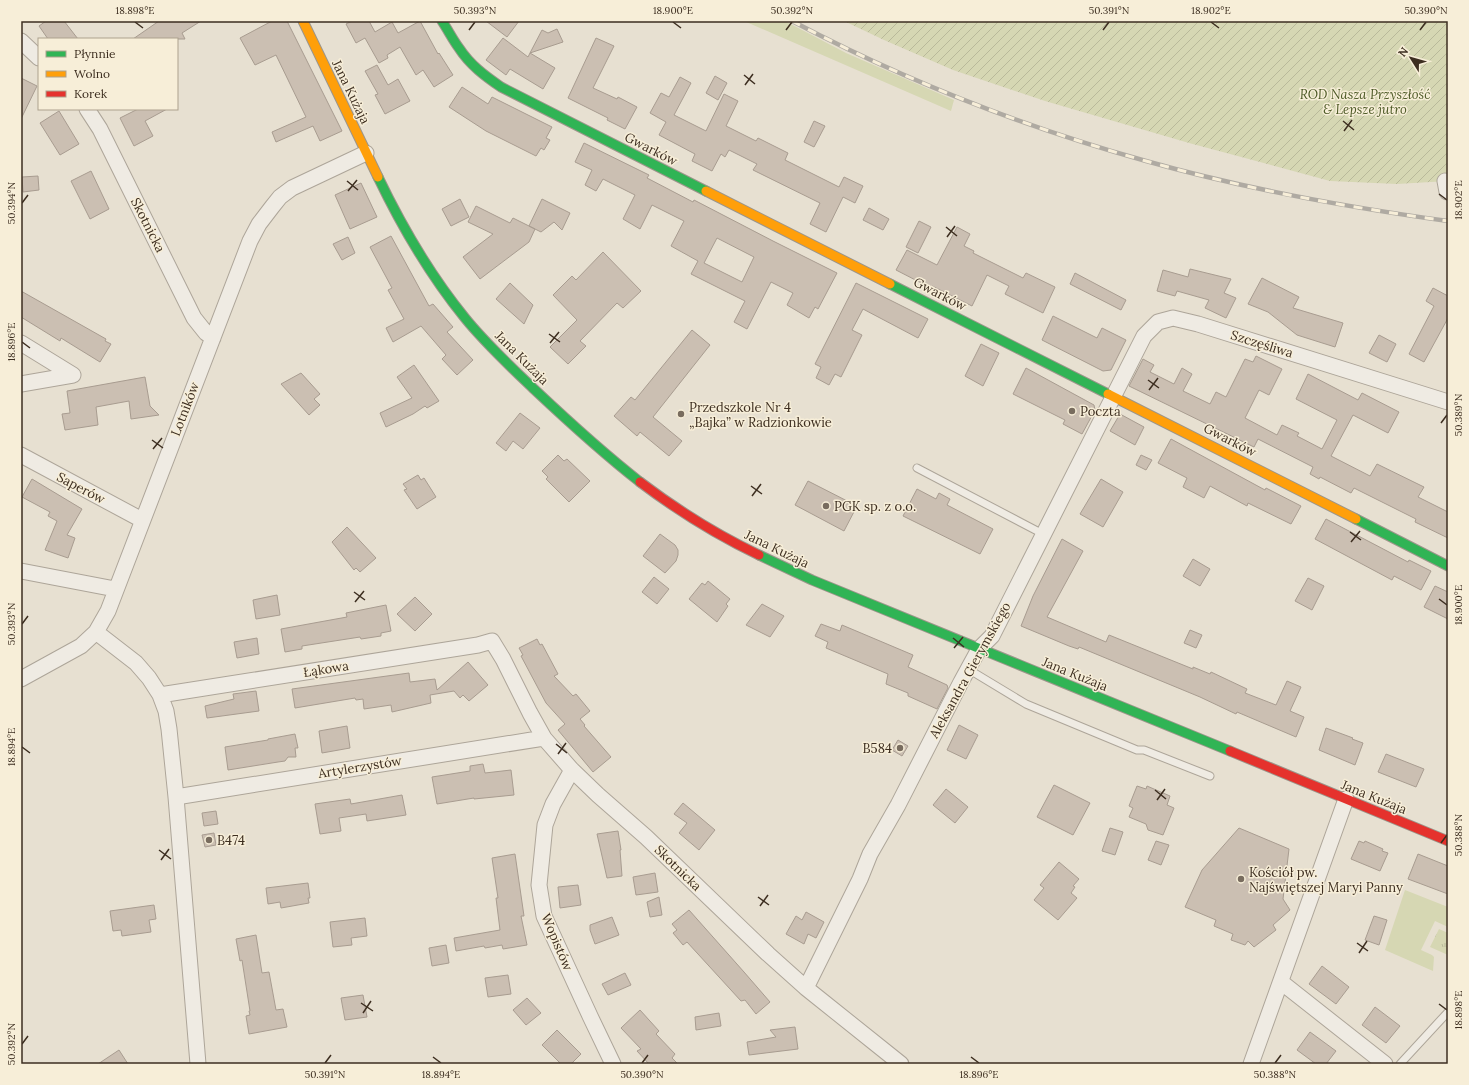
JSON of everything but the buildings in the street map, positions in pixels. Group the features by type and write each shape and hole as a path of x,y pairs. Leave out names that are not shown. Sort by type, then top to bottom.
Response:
{"street":[{"name":"Jana Kużaja","path":"303,21 405,232 426,265 466,319 500,356 563,416 642,483 669,503 734,543 774,563 979,649 1448,840"},
{"name":"Gwarków","path":"442,21 461,52 474,68 508,91 1448,566"},
{"path":"21,41 38,57"},
{"name":"Skotnicka","path":"88,110 100,129 194,318 206,333 213,338"},
{"name":"Lotników","path":"21,679 81,646 96,632 108,611 115,589 250,241 259,224 280,197 292,188 366,153"},
{"name":"Szczęśliwa","path":"1114,396 1144,336 1158,322 1173,318 1198,324 1448,402"},
{"path":"21,343 73,375 21,384"},
{"name":"Aleksandra Gierymskiego","path":"806,988 860,879 870,854 898,805 979,649 992,636 1114,396"},
{"name":"Saperów","path":"21,455 142,520"},
{"path":"21,572 115,589"},
{"path":"96,632 136,663 149,678 160,695 166,711 176,797 198,1064"},
{"name":"Skotnicka","path":"492,641 544,738 572,770 598,796 627,819 768,954 806,988 900,1064"},
{"name":"Łąkowa","path":"160,695 478,645 492,641"},
{"name":"Artylerzystów","path":"176,797 544,738"},
{"name":"Wopistów","path":"572,770 553,804 545,825 539,886 544,916 613,1064"},
{"path":"1251,1064 1346,799"},
{"path":"1281,982 1385,1064"}],"lane":[{"path":"917,468 1043,534"},
{"path":"968,669 1026,704 1137,750 1144,750 1210,776"},
{"path":"1400,1064 1448,1012"}],"green space":[{"path":"744,21 785,21 846,53 954,100 951,111"},
{"name":"ROD Nasza Przyszłość & Lepsze jutro","path":"844,21 1448,21 1448,181 1397,184 1330,181 1189,143 1045,101 953,70"},
{"path":"1405,890 1448,907 1448,927 1435,921 1421,950 1434,957 1433,971 1385,950"},
{"path":"1439,929 1448,933 1448,955 1430,947"}],"railway":[{"path":"792,21 834,43 921,82 1010,117 1100,148 1183,171 1258,189 1372,210 1448,221"}],"traffic: fast":[{"path":"442,21 468,60 501,87 706,191"},
{"path":"378,177 428,268 473,328 508,364 561,414 599,449 640,482"},
{"path":"890,284 1108,394"},
{"path":"1356,519 1448,566"},
{"path":"759,555 812,580 1230,751"}],"traffic: slow":[{"path":"303,21 378,177"},
{"path":"706,191 890,284"},
{"path":"1108,394 1356,519"}],"traffic: jam":[{"path":"640,482 698,522 759,555"},
{"path":"1230,751 1448,841"}],"place":[{"name":"Poczta","path":"1072,411"},
{"name":"Przedszkole Nr 4 „Bajka” w Radzionkowie","path":"681,414"},
{"name":"PGK sp. z o.o.","path":"826,506"},
{"name":"B584","path":"900,748"},
{"name":"B474","path":"209,840"},
{"name":"Kościół pw. Najświętszej Maryi Panny","path":"1241,879"}]}
